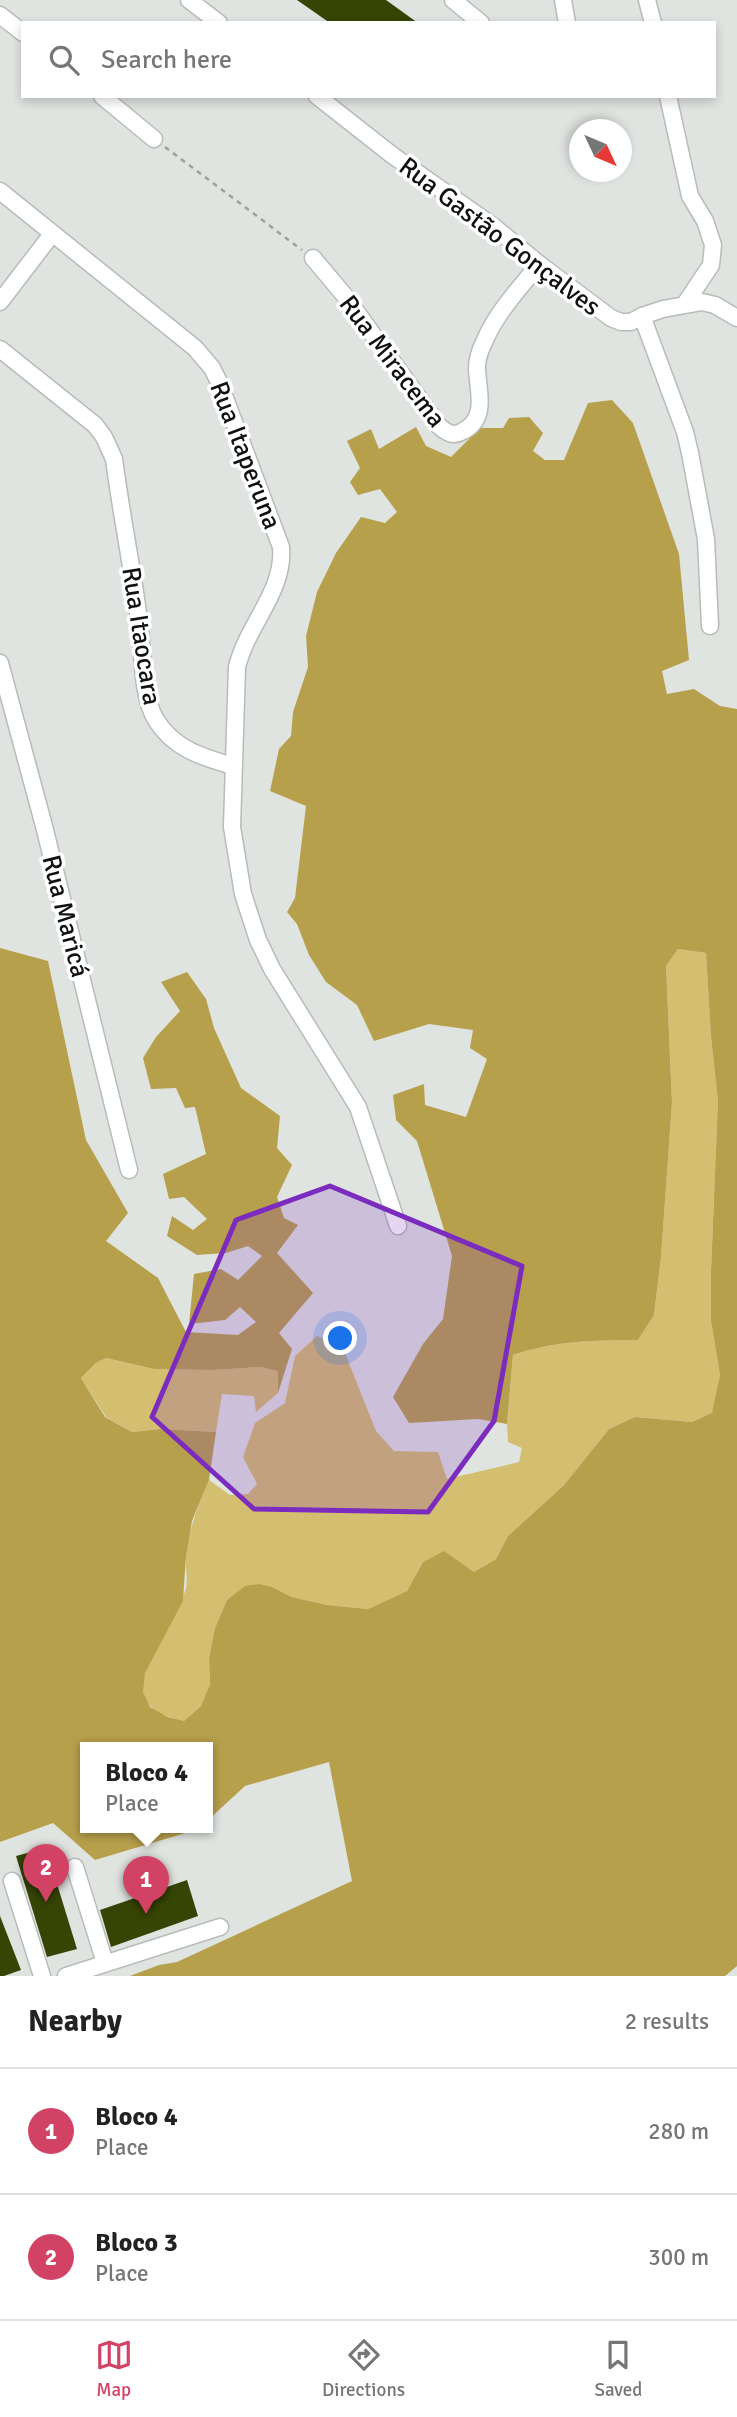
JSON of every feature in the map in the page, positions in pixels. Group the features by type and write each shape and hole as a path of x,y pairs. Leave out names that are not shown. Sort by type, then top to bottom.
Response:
{"street":[{"path":"188,0 216,21"},
{"path":"453,0 479,21"},
{"path":"563,0 567,21"},
{"path":"647,0 652,21"},
{"path":"0,15 21,31"},
{"path":"104,98 154,139"},
{"name":"Rua Gastão Gonçalves","path":"320,98 392,155 493,226 611,318 631,322 642,316 685,304 709,303 737,318"},
{"path":"668,98 690,196 705,221 713,245 711,265 685,304"},
{"name":"Rua Itaperuna","path":"0,191 195,348 219,382 281,547 281,568 243,646 237,667 233,766"},
{"path":"0,302 52,234"},
{"name":"Rua Miracema","path":"313,258 345,296 447,434 464,431 480,411 477,366 485,340 494,323 539,264"},
{"path":"642,316 685,432 690,453 706,539 710,626"},
{"name":"Rua Itaocara","path":"0,349 95,425 104,437 114,459 148,697 155,718 173,741 187,750 233,766"},
{"name":"Rua Maricá","path":"0,663 44,826 129,1170"},
{"path":"233,766 232,827 243,894 258,940 288,996 358,1107 398,1226"},
{"path":"75,1867 105,1963"},
{"path":"12,1881 42,1976"},
{"path":"66,1976 220,1927"}],"path":[{"path":"154,139 313,258"}],"highlighted area":[{"path":"330,1186 522,1266 494,1421 428,1512 254,1509 152,1417 236,1220"}],"shaded area":[{"path":"612,400 633,423 679,554 689,660 662,671 667,694 694,689 720,706 737,709 737,1966 725,1976 130,1976 159,1965 177,1962 352,1881 329,1762 245,1786 213,1815 213,1742 80,1742 80,1833 186,1833 95,1860 53,1823 0,1842 0,948 48,961 86,1140 128,1213 106,1241 158,1278 186,1332 238,1335 256,1322 240,1307 225,1320 189,1324 194,1274 221,1269 238,1280 262,1256 248,1246 226,1253 197,1255 167,1236 172,1216 193,1230 207,1219 184,1197 169,1199 163,1174 206,1154 195,1107 185,1108 176,1088 151,1089 143,1058 156,1037 180,1011 161,982 187,972 206,999 214,1028 241,1088 280,1116 277,1148 292,1165 277,1197 284,1218 298,1225 277,1253 313,1293 279,1333 292,1349 278,1393 278,1371 260,1367 154,1369 106,1358 96,1363 81,1378 105,1417 132,1432 160,1429 216,1432 209,1480 192,1521 183,1601 145,1673 143,1692 150,1707 168,1717 184,1721 201,1706 210,1684 209,1658 215,1628 227,1600 245,1586 259,1584 292,1597 327,1605 368,1609 407,1591 423,1562 444,1551 474,1572 496,1559 508,1536 564,1485 609,1429 635,1417 692,1422 712,1413 720,1375 711,1321 718,1101 706,953 678,949 666,966 672,1102 654,1315 638,1340 559,1344 513,1355 507,1424 478,1419 409,1423 393,1397 423,1344 443,1319 452,1256 417,1141 396,1120 393,1095 424,1084 425,1105 466,1117 487,1059 470,1048 473,1030 429,1024 374,1041 357,1005 326,982 309,955 297,924 287,912 295,898 306,806 270,791 279,749 291,736 293,712 308,667 306,636 317,592 336,553 361,517 385,523 397,512 380,489 358,495 350,482 360,468 347,441 371,429 379,449 416,427 426,446 451,457 480,428 503,428 509,418 529,417 543,433 533,451 545,460 564,460 588,403"},
{"path":"678,949 706,953 718,1101 711,1321 720,1375 713,1413 692,1422 635,1417 609,1429 564,1485 508,1536 496,1559 474,1572 444,1552 423,1562 407,1591 368,1609 327,1605 292,1597 272,1587 227,1600 215,1628 209,1658 210,1684 201,1706 184,1721 153,1708 145,1699 143,1681 153,1654 176,1613 186,1588 189,1536 209,1480 230,1495 248,1494 257,1484 243,1457 255,1423 285,1403 295,1356 317,1336 343,1348 376,1431 394,1451 438,1452 447,1479 519,1462 522,1448 508,1442 513,1355 559,1344 638,1340 654,1315 661,1257 672,1102 666,966"},
{"path":"106,1358 154,1369 260,1367 278,1371 278,1393 256,1412 254,1396 222,1394 216,1432 160,1429 132,1432 106,1417 81,1378 96,1363"}],"building":[{"path":"297,0 386,0 415,21 327,21"},
{"path":"46,1848 77,1949 47,1957 16,1856"},
{"path":"187,1880 198,1916 111,1947 100,1910"},
{"path":"0,1916 21,1970 4,1976 0,1976"}],"place":[{"name":"Bloco 3","path":"46,1902"},
{"name":"Bloco 4","path":"146,1914"}]}
